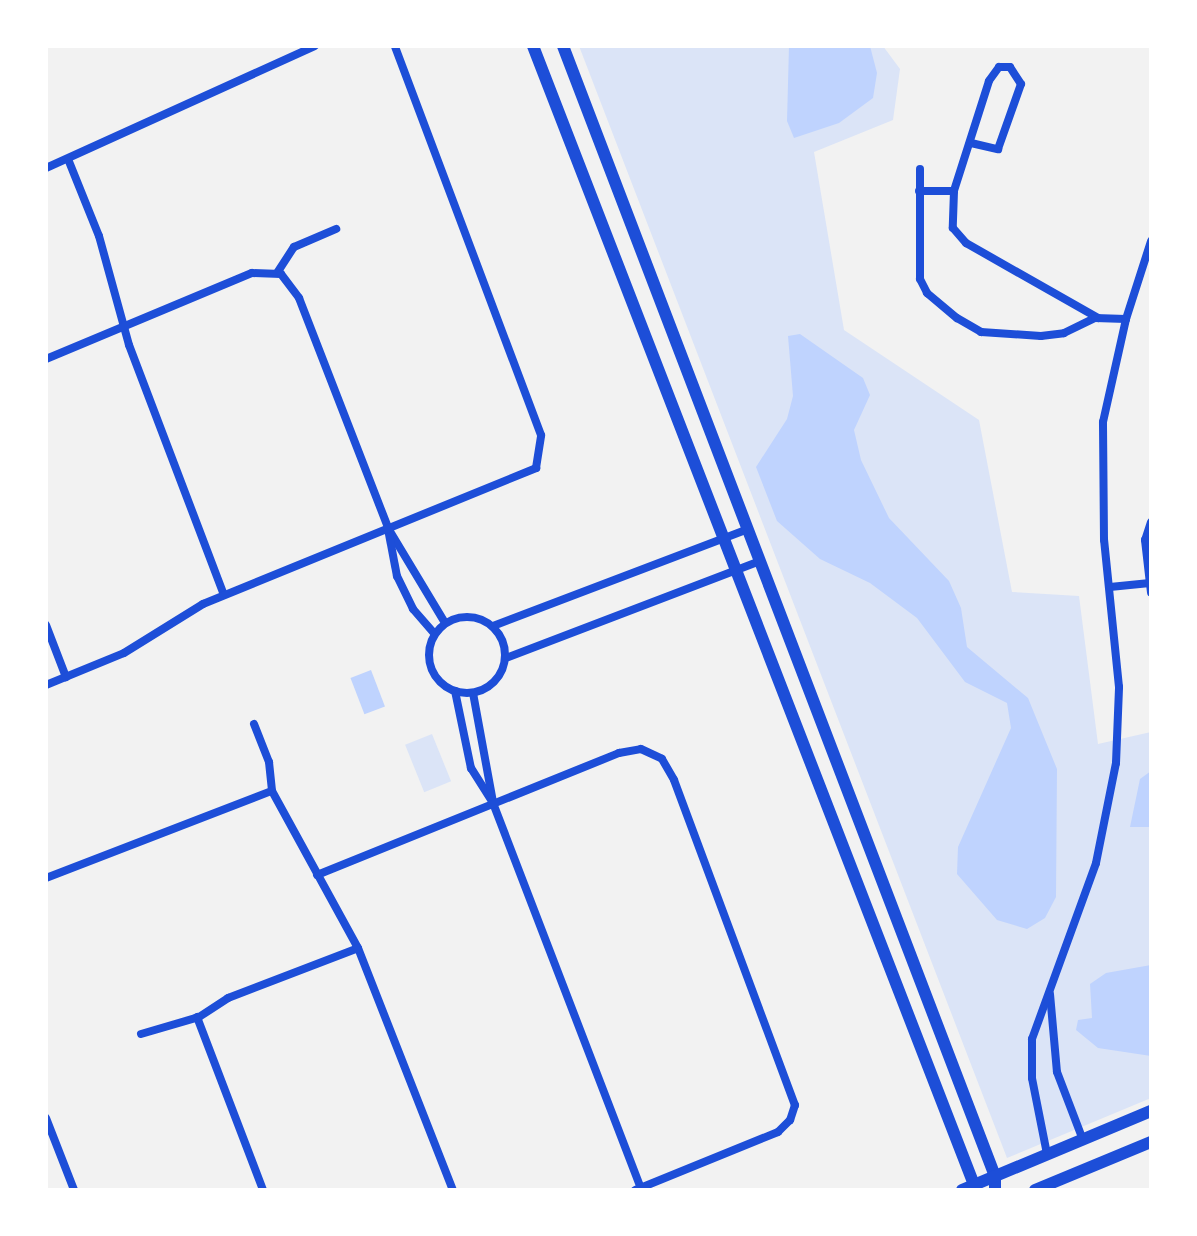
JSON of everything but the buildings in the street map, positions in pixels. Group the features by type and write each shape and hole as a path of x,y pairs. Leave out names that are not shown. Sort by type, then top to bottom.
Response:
{"street":[{"path":"46,168 315,46"},
{"path":"46,685 124,653 181,615 224,595 528,474 540,459 541,435 395,46"},
{"path":"533,46 970,1189 1151,1111"},
{"path":"563,46 995,1176 995,1190"},
{"path":"971,143 998,149 1021,84 1010,67 999,67 991,75 954,191 952,223 960,239 1098,318"},
{"path":"68,159 99,236 122,327 224,595"},
{"path":"920,169 920,279 933,299 957,318 981,332 1049,336 1098,318 1126,319"},
{"path":"919,191 954,191"},
{"path":"277,273 294,247 336,229"},
{"path":"1047,1154 1032,1053 1037,1017 1050,993 1096,863 1116,763 1119,687 1102,510 1103,422 1126,319 1151,241"},
{"path":"46,359 252,273 277,273 299,298 388,528 445,623"},
{"path":"1151,522 1145,540 1151,593"},
{"path":"388,528 397,576 435,634"},
{"path":"748,529 493,626 469,616 445,623 435,634 429,648 432,671 455,691 473,693 493,683 506,658 760,561"},
{"path":"1110,587 1150,583"},
{"path":"46,625 66,677"},
{"path":"493,626 506,658"},
{"path":"317,875 493,803 619,753 649,751 662,759 674,780 789,1081 792,1116 773,1134 638,1189 493,803 469,762 455,691"},
{"path":"473,693 493,803"},
{"path":"254,724 269,762 272,791 358,948 453,1190"},
{"path":"46,878 272,791"},
{"path":"141,1034 197,1017 228,998 358,948"},
{"path":"1050,993 1057,1072 1083,1140"},
{"path":"197,1017 263,1190"},
{"path":"46,1118 74,1190"},
{"path":"1035,1190 1151,1142"}],"shaded area":[{"path":"579,46 883,46 900,69 893,120 814,152 844,330 979,420 1012,592 1079,596 1098,744 1151,732 1151,1098 1007,1158"},
{"path":"432,734 451,781 424,792 405,745"}],"water":[{"path":"789,46 870,46 877,73 873,98 839,123 794,138 787,121"},
{"path":"800,334 863,378 870,395 854,430 861,460 889,518 949,581 961,608 967,647 1028,698 1057,769 1056,897 1045,918 1027,929 997,920 957,874 958,847 1011,728 1007,703 965,682 917,618 870,583 820,559 777,521 756,467 787,419 793,396 788,336"},
{"path":"371,670 385,706 364,714 350,678"},
{"path":"1151,771 1151,827 1130,827 1140,779"},
{"path":"1151,965 1151,1056 1098,1048 1076,1030 1078,1020 1092,1018 1090,984 1106,973"}]}
